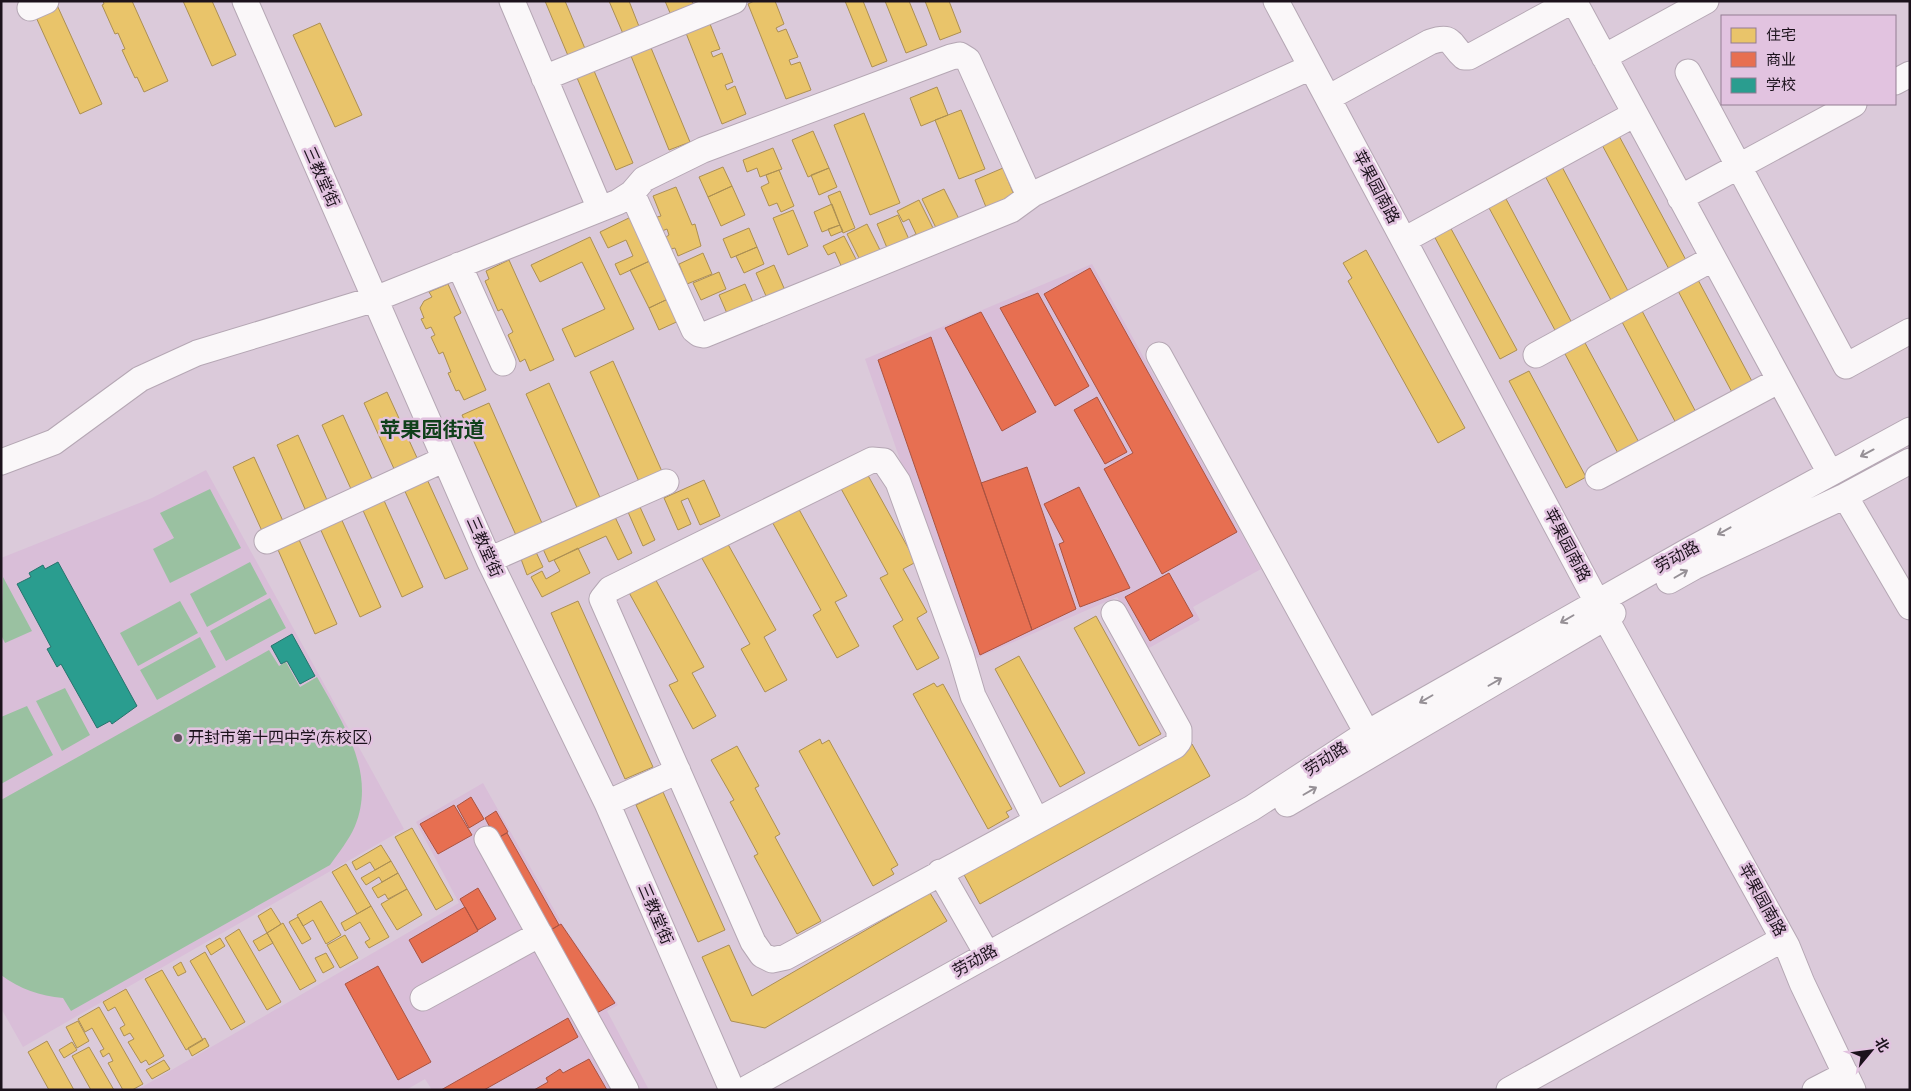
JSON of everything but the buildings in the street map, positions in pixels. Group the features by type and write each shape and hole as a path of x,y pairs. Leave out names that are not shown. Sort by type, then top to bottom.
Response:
{"street":[{"name":"三教堂街","path":"245,1 489,560 607,803 732,1090"},
{"path":"512,1 600,210"},
{"path":"544,78 734,1"},
{"name":"苹果园南路","path":"1276,1 1601,610 1783,939 1850,1082"},
{"path":"1328,98 1430,42 1442,38 1451,40 1464,57 1469,57 1573,1 1778,381 1830,473"},
{"path":"1604,58 1706,1"},
{"path":"1,462 54,442 140,379 196,353 375,299 618,202 632,193 644,179 703,150 960,55 968,60 1027,191 1033,194"},
{"path":"632,193 694,330 704,335 1011,210 1033,194 1311,67"},
{"path":"1688,72 1846,366 1910,331"},
{"path":"1896,81 1910,74"},
{"path":"1680,198 1852,105"},
{"path":"1404,240 1635,114"},
{"path":"1536,355 1712,259"},
{"path":"459,265 504,363"},
{"path":"1159,355 1367,733"},
{"path":"1598,477 1778,381"},
{"name":"劳动路","path":"780,1090 1258,821 1601,610 1830,473 1910,430"},
{"path":"267,541 445,459"},
{"path":"1036,820 973,696 961,655 898,482 884,461 872,460 610,589 602,599 753,942 762,955 772,960 786,957 1175,746 1179,741 1179,730 1114,613"},
{"name":"劳动路","path":"744,1090 1252,808 1367,733 1601,610 1845,496 1910,461"},
{"path":"489,560 666,482"},
{"path":"1845,496 1910,607"},
{"path":"607,803 678,771"},
{"path":"487,839 626,1090"},
{"path":"940,872 987,954"},
{"path":"423,998 540,934"},
{"path":"1509,1090 1783,939"},
{"path":"1815,1090 1850,1082"}],"shaded area":[{"path":"1092,264 1261,569 1193,607 1200,620 1147,649 1117,597 970,661 865,359"},
{"name":"开封市第十四中学(东校区)","path":"206,470 404,829 23,1047 1,1008 1,558 152,498"},
{"path":"483,783 561,922 618,1005 607,1011 649,1090 432,1090 425,1079 406,1090 137,1090 459,903 416,822"}],"green space":[{"path":"210,489 241,548 170,583 153,549 174,538 160,513"},
{"path":"250,562 267,594 207,627 190,594"},
{"path":"3,577 32,631 5,643 1,635"},
{"path":"270,598 286,628 226,661 210,631"},
{"path":"180,601 198,633 138,666 120,633"},
{"path":"200,637 216,667 157,700 140,670"},
{"path":"269,650 279,666 286,662 300,687 317,677 337,712 354,748 362,786 361,806 355,826 330,865 71,1011 63,998 46,996 31,991 1,975 1,800"},
{"path":"65,688 90,735 62,751 36,701"},
{"path":"27,706 53,755 1,784 1,717"}],"place":[{"name":"开封市第十四中学(东校区)","path":"178,738"}],"district":[{"name":"苹果园街道","path":"432,431"}]}
